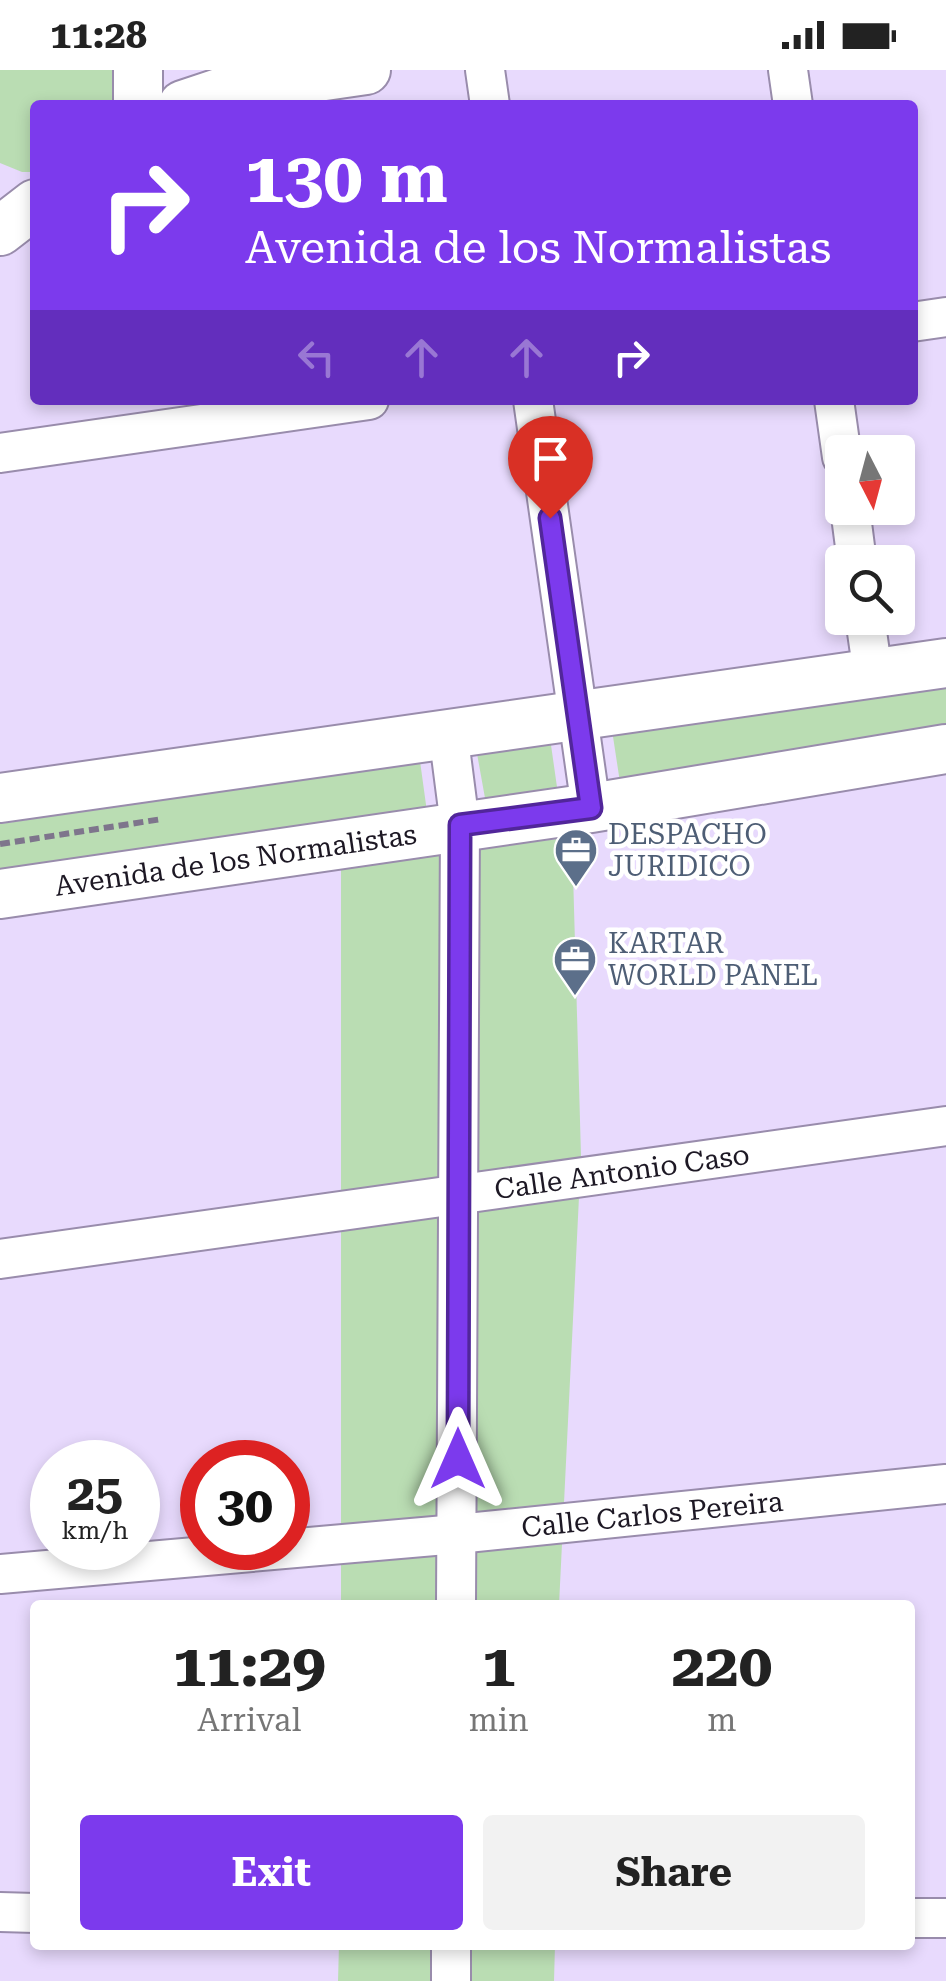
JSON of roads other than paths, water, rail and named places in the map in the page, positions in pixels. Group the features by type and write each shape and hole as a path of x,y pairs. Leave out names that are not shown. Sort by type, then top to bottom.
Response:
{"street":[{"path":"138,70 138,100"},
{"path":"197,100 228,90 366,70"},
{"path":"485,70 489,100"},
{"path":"788,70 792,100"},
{"path":"0,183 30,189"},
{"path":"0,230 30,208"},
{"path":"918,321 946,317"},
{"path":"0,453 334,405"},
{"path":"534,405 591,808"},
{"path":"835,405 839,435"},
{"path":"867,635 873,674"},
{"path":"0,798 946,663"},
{"path":"448,732 460,825 456,1600"},
{"name":"Avenida de los Normalistas","path":"0,894 591,808 946,749"},
{"name":"Calle Antonio Caso","path":"0,1259 946,1126"},
{"name":"Calle Carlos Pereira","path":"0,1574 457,1534 946,1484"},
{"path":"0,1912 30,1913"},
{"path":"915,1918 946,1918"},
{"path":"450,1981 451,1950"}],"place":[{"name":"DESPACHO JURIDICO","path":"576,888"},
{"name":"KARTAR WORLD PANEL","path":"575,997"}]}
